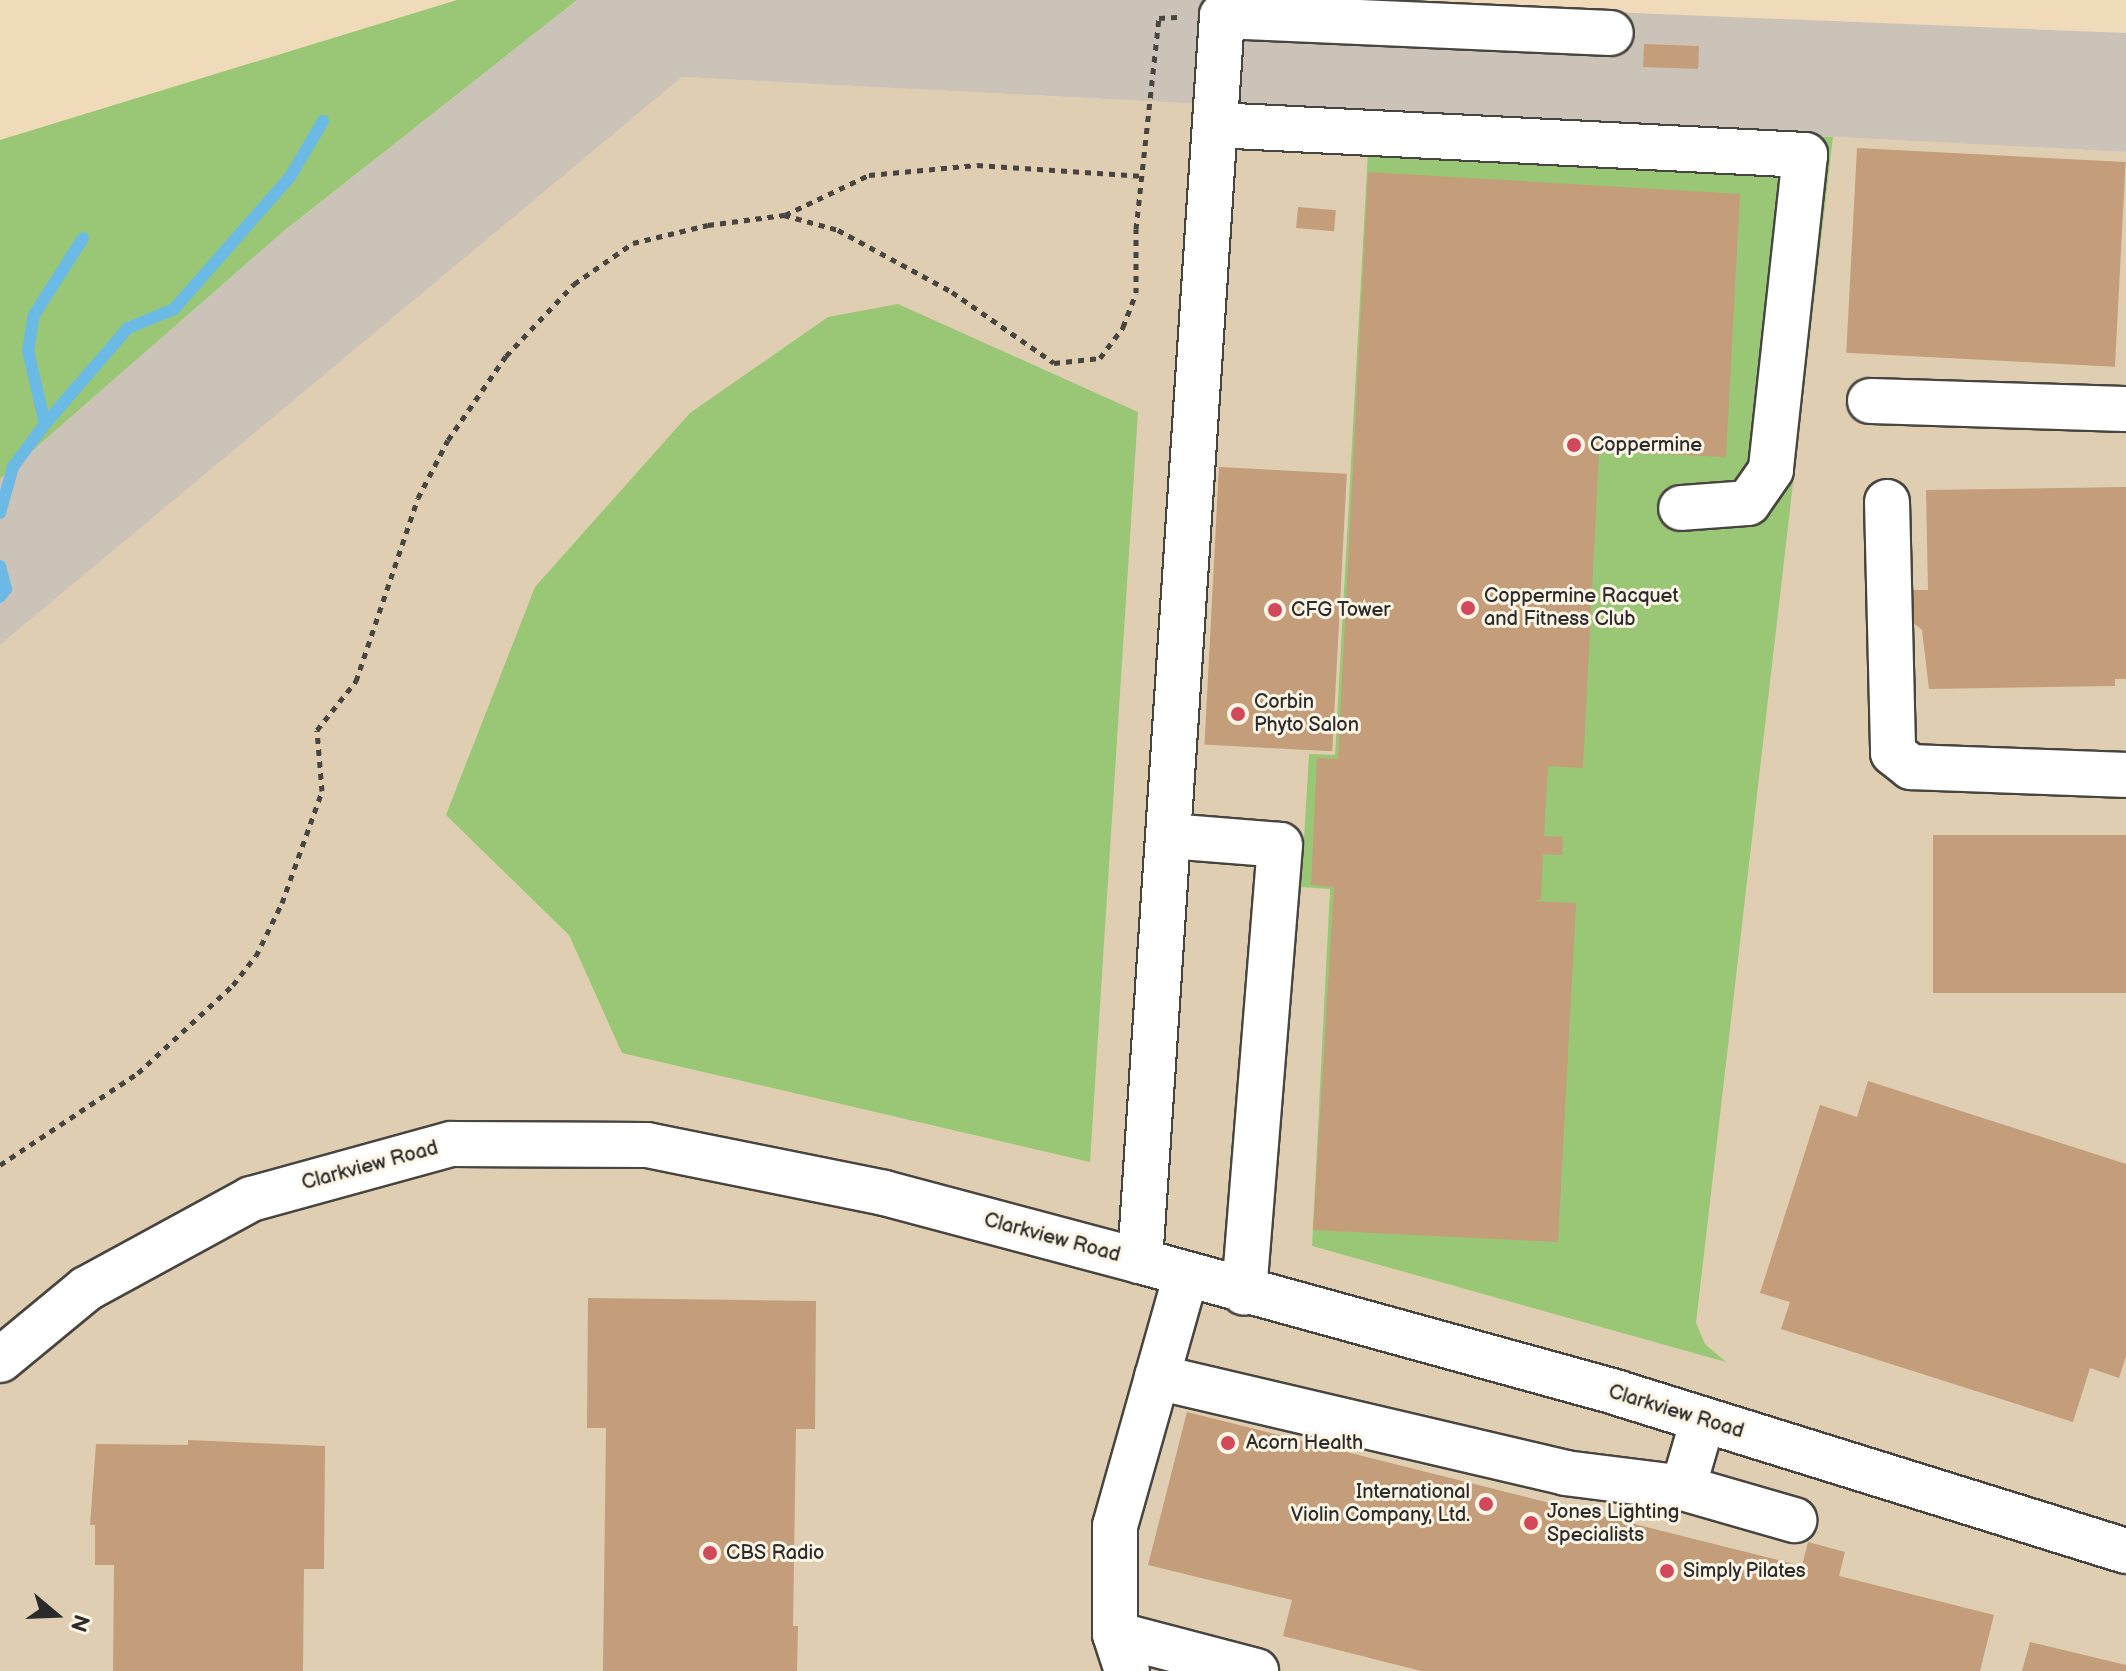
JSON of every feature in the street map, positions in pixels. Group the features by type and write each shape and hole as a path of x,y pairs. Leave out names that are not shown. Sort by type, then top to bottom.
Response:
{"street":[{"path":"1140,1261 1222,16 1611,33"},
{"path":"1215,125 1805,155 1771,470 1748,503 1681,508"},
{"path":"1870,401 2126,409"},
{"path":"1887,502 1893,753 1911,767 2126,775"},
{"path":"1169,836 1280,845 1244,1293"},
{"name":"Clarkview Road","path":"0,1360 86,1289 251,1199 451,1144 647,1145 884,1193 1140,1261 1244,1293 1703,1420 2126,1551"},
{"path":"1186,1275 1115,1526 1121,1652 1256,1671"},
{"path":"1157,1377 1565,1473 1683,1488 1794,1520"},
{"path":"1683,1488 1703,1420"}],"path":[{"path":"784,215 838,230 952,292 1054,363 1100,358 1123,327 1136,293 1159,18"},
{"path":"0,1165 138,1073 256,956 282,903 322,791 317,730 356,681 418,498 448,440 506,356 574,284 633,243 708,225 784,215 869,175 977,165 1144,176"}],"shaded area":[{"path":"577,0 1315,0 2126,33 2126,152 682,77 0,645 0,479 285,230"},
{"path":"682,77 1370,113 1335,755 1309,755 1301,886 1331,888 1312,1246 1724,1361 1705,1344 1695,1323 1833,137 2126,152 2126,1671 0,1671 0,645"}],"green space":[{"path":"457,0 577,0 285,230 0,479 0,140"},
{"name":"Coppermine","path":"1370,113 1833,137 1696,1323 1705,1344 1726,1362 1312,1246 1330,889 1301,887 1309,754 1335,755"},
{"path":"898,304 1138,412 1090,1162 622,1053 569,935 446,815 535,587 690,413 828,317"}],"building":[{"path":"1644,44 1699,46 1698,69 1643,67"},
{"path":"1857,148 2126,162 2115,367 1846,353"},
{"name":"Coppermine Racquet and Fitness Club","path":"1368,172 1740,194 1726,457 1599,451 1583,768 1548,766 1544,836 1563,837 1562,855 1543,854 1541,899 1534,901 1576,903 1558,1242 1313,1230 1334,887 1311,885 1317,758 1338,759"},
{"path":"1298,207 1336,210 1334,231 1296,228"},
{"name":"CFG Tower","path":"1219,467 1347,474 1332,751 1204,745"},
{"path":"2126,487 2126,679 2115,679 2115,686 1929,689 1922,630 1904,615 1903,590 1928,590 1926,490"},
{"path":"1933,835 2126,835 2126,993 1933,993"},
{"path":"1868,1081 2126,1164 2126,1356 2119,1378 2090,1368 2073,1422 1781,1329 1790,1302 1760,1293 1820,1105 1857,1117"},
{"path":"588,1298 816,1301 815,1429 796,1429 793,1626 798,1626 797,1671 603,1671 606,1428 587,1428"},
{"path":"1187,1412 1802,1566 1808,1542 1845,1552 1839,1576 1994,1615 1980,1671 1421,1671 1283,1636 1292,1600 1148,1565"},
{"path":"188,1440 325,1446 324,1569 304,1569 303,1671 113,1671 114,1565 95,1565 95,1525 90,1525 96,1444 188,1445"},
{"path":"2030,1642 2126,1665 2126,1671 2022,1671"}],"waterway":[{"path":"45,424 128,328 174,309 290,177 323,121"},
{"path":"0,513 13,467 45,424 28,351 34,315 83,238"},
{"path":"0,566 6,589 0,597"}],"place":[{"name":"Coppermine","path":"1574,445"},
{"name":"Coppermine Racquet and Fitness Club","path":"1468,608"},
{"name":"CFG Tower","path":"1275,610"},
{"name":"Corbin Phyto Salon","path":"1238,714"},
{"name":"Acorn Health","path":"1228,1443"},
{"name":"International Violin Company, Ltd.","path":"1486,1504"},
{"name":"Jones Lighting Specialists","path":"1531,1523"},
{"name":"CBS Radio","path":"710,1553"},
{"name":"Simply Pilates","path":"1667,1571"}]}
